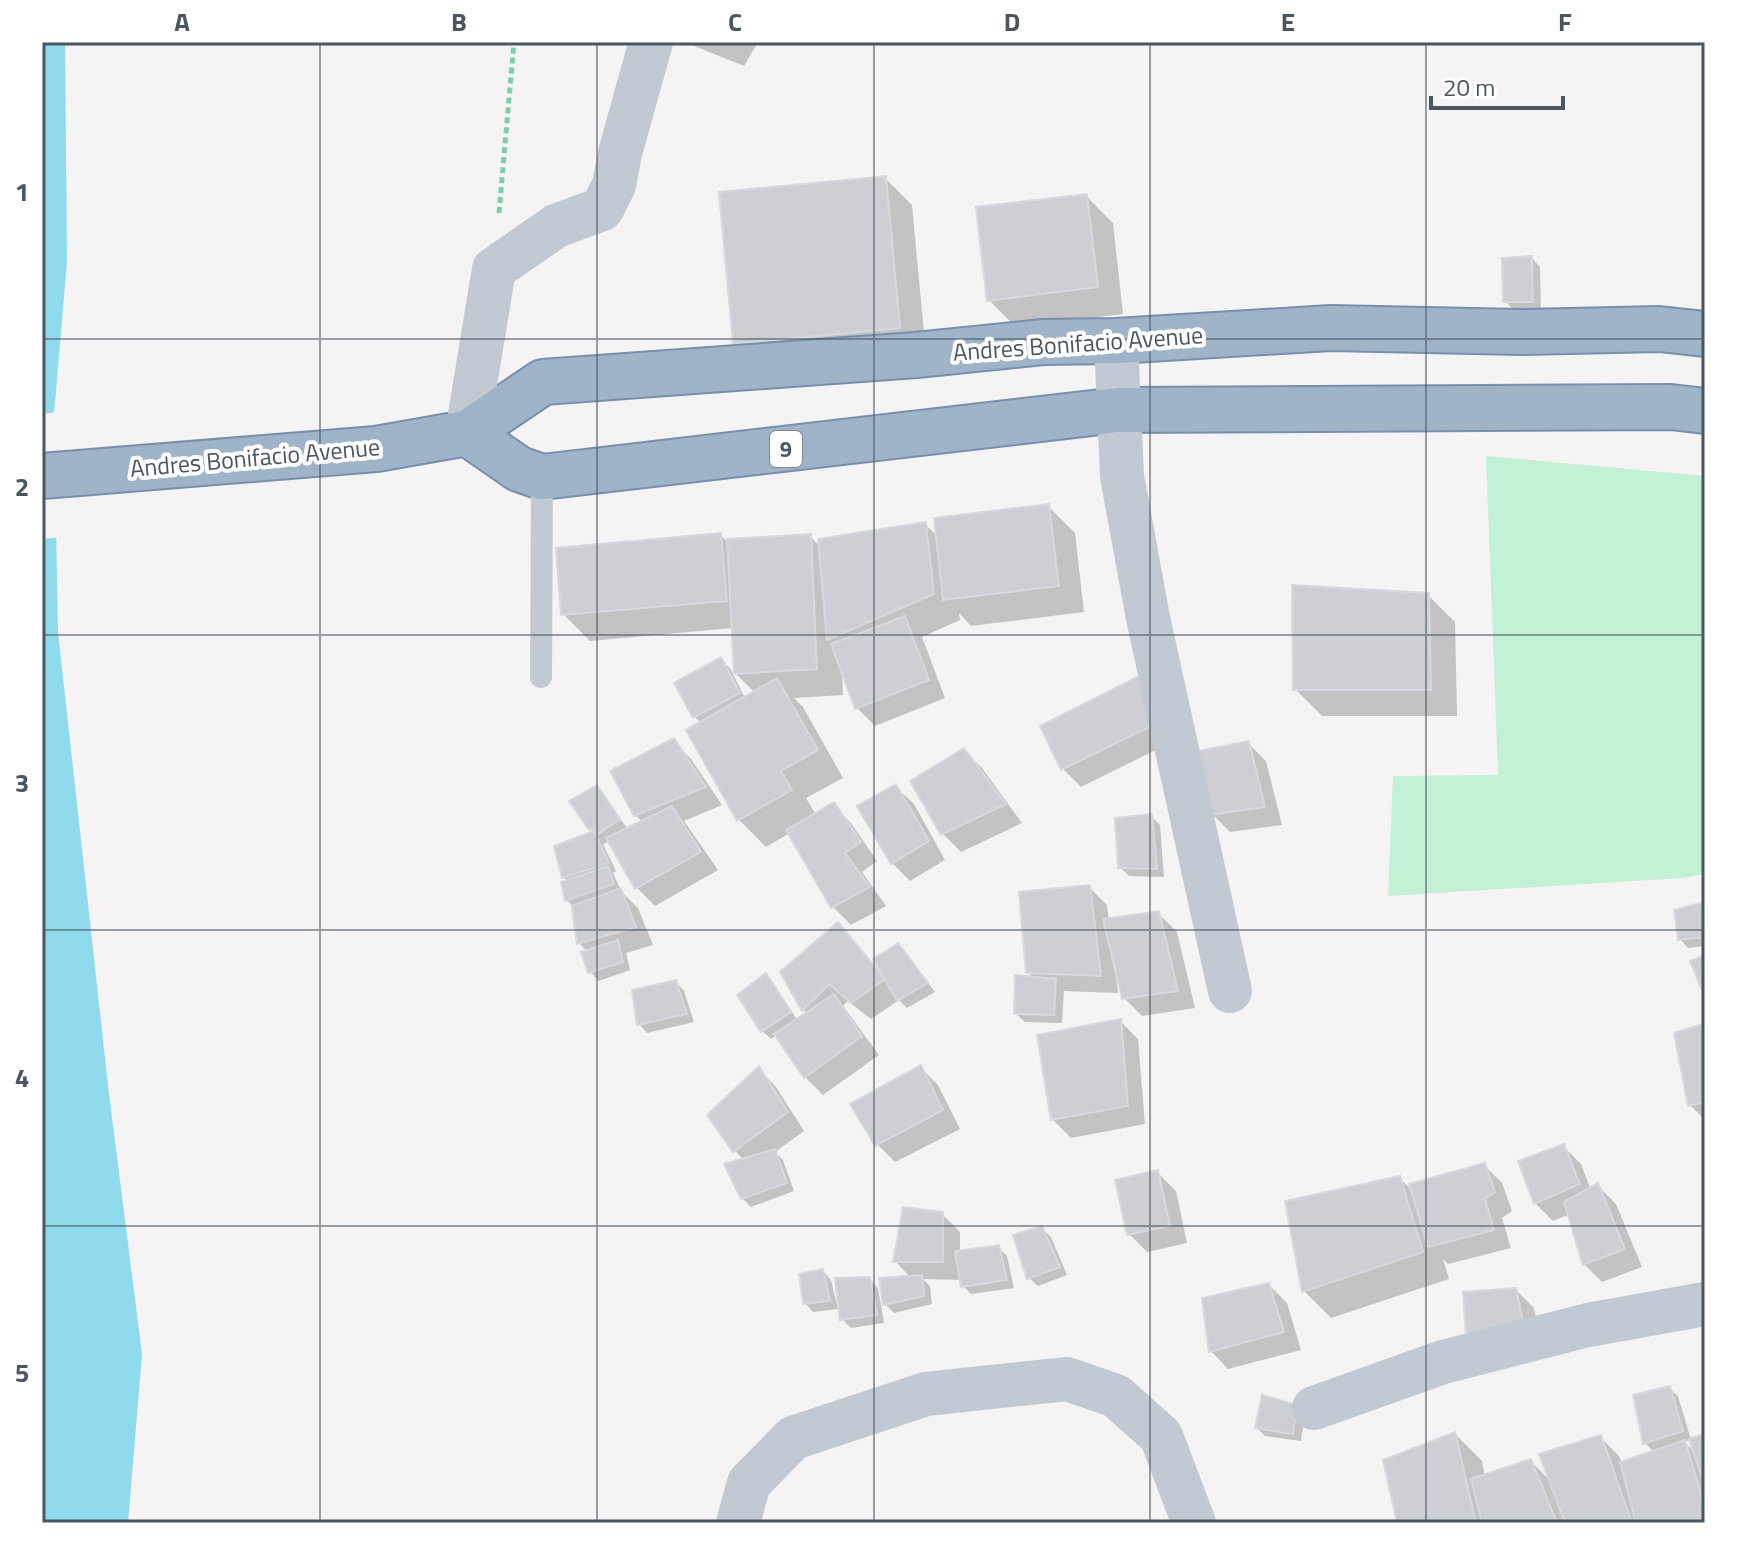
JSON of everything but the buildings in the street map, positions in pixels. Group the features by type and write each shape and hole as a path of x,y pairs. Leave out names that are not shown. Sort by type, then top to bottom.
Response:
{"highway":[{"name":"Andres Bonifacio Avenue","path":"42,476 376,449 467,433 543,382 916,355 1043,342 1116,341 1331,328 1521,332 1659,329 1705,334"},
{"name":"9","path":"542,477 1118,410 1671,407 1705,411"},
{"path":"467,433 519,469 542,477"}],"street":[{"path":"467,433 494,269 556,226 602,209 614,185 651,42"},
{"path":"1116,341 1122,476 1148,618 1230,991"},
{"path":"1314,1408 1443,1362 1588,1325 1705,1304"},
{"path":"738,1523 749,1483 793,1438 926,1394 1067,1379 1116,1396 1161,1436 1194,1523"}],"lane":[{"path":"541,677 542,477"}],"path":[{"path":"494,269 514,42"}],"green space":[{"path":"1486,456 1705,476 1705,874 1388,896 1393,776 1498,775"}],"water":[{"path":"42,42 65,42 67,261 54,414 58,632 109,1094 142,1354 128,1523 42,1523"}],"pier":[{"path":"58,412 60,537 42,539 42,414"}]}
